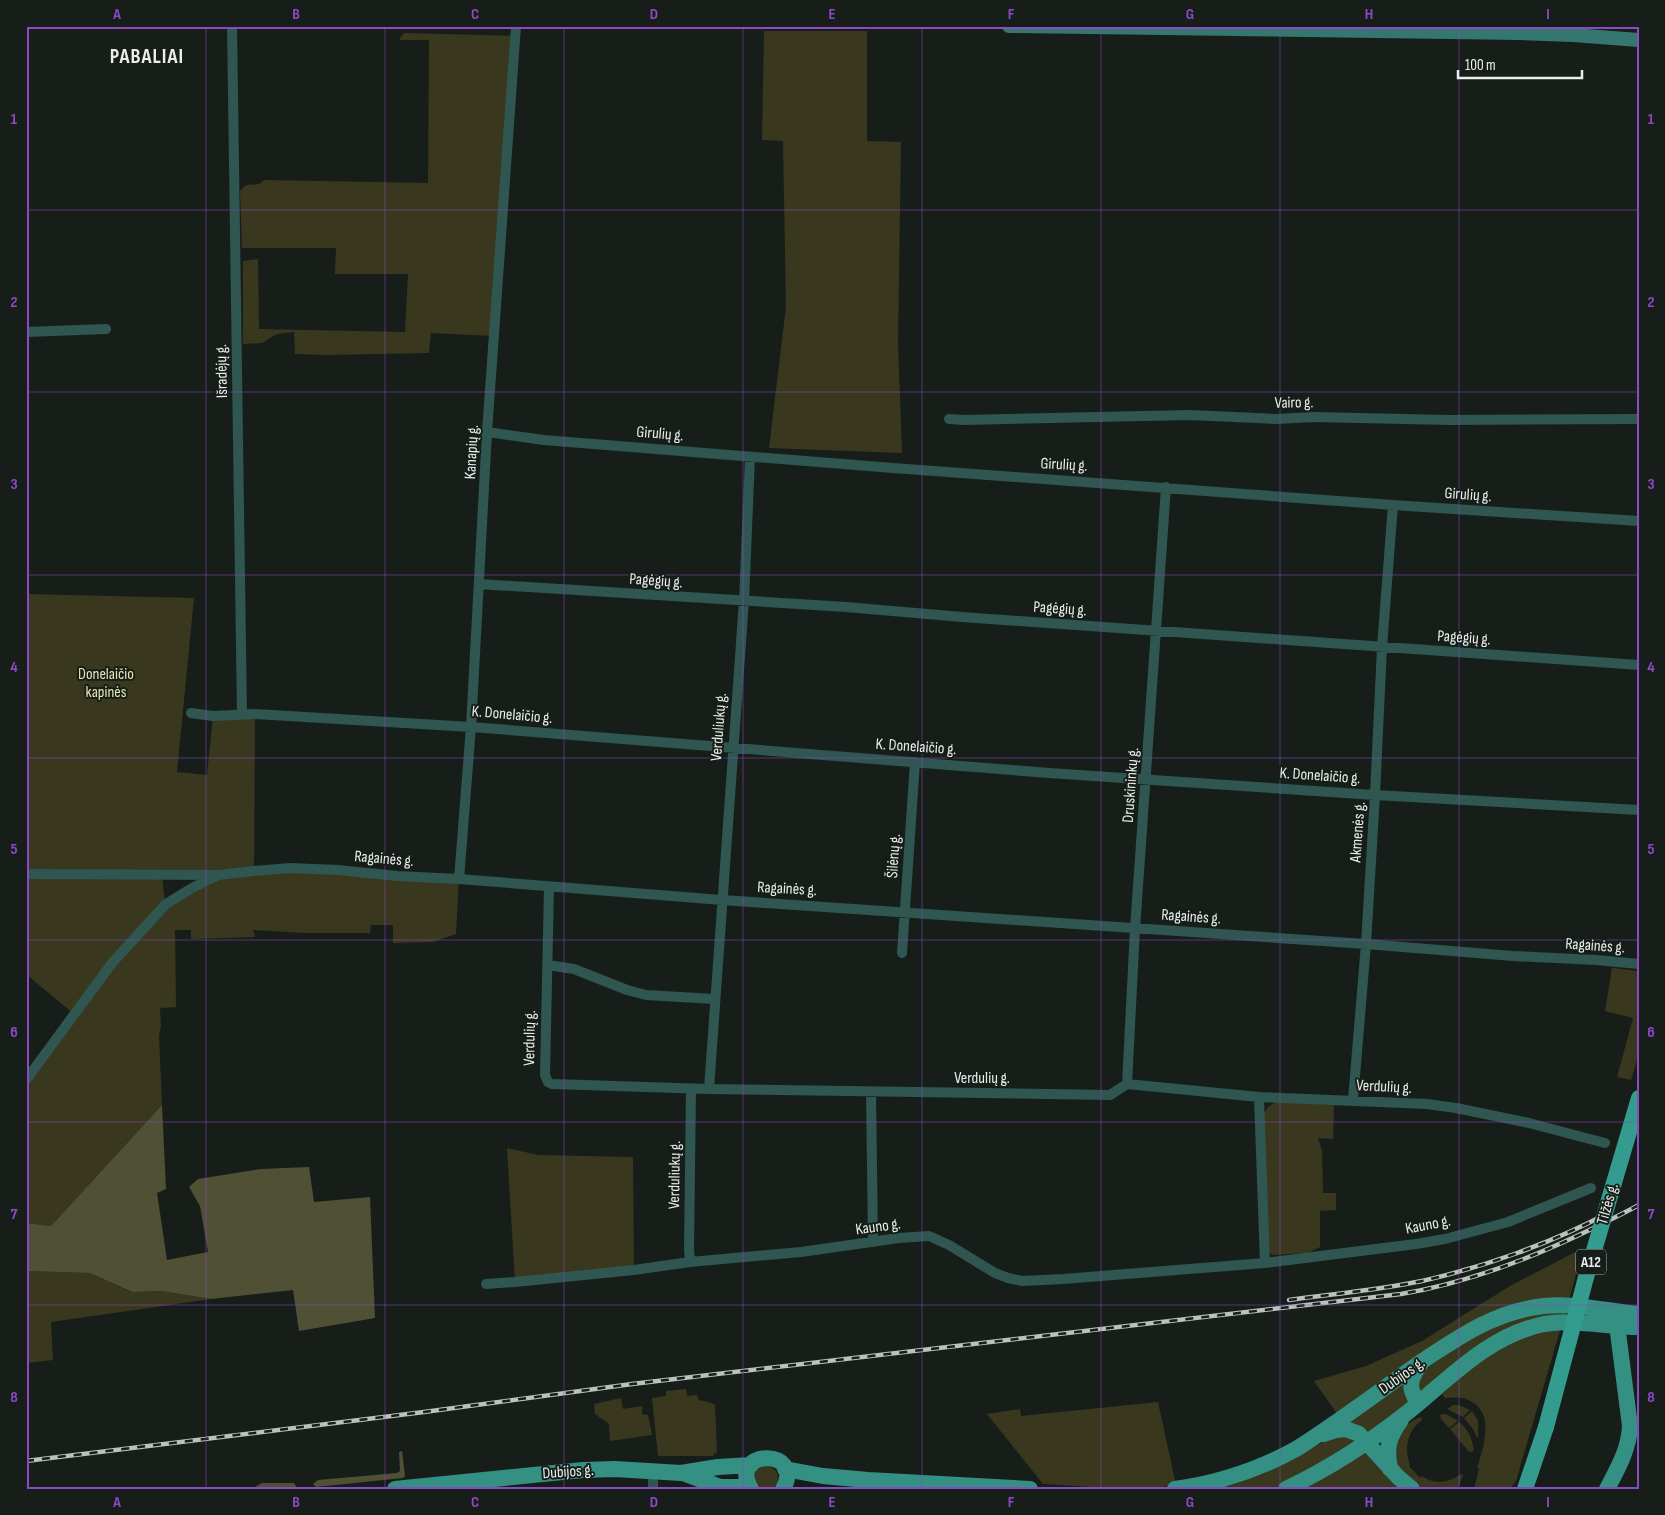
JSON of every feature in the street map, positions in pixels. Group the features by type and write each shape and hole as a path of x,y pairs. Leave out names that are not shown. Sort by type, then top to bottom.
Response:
{"highway":[{"name":"Tilžės g.","path":"1526,1486 1546,1427 1585,1281 1639,1098"}],"main road":[{"path":"1009,26 1520,33 1639,40"},
{"name":"Dubijos g.","path":"1175,1489 1200,1485 1249,1472 1272,1462 1317,1436 1460,1336 1483,1323 1526,1309 1566,1306 1616,1319 1639,1329"},
{"name":"Dubijos g.","path":"1286,1489 1319,1473 1367,1442 1496,1342 1525,1329 1543,1324 1616,1319 1639,1314"},
{"path":"1607,1489 1621,1464 1634,1426 1616,1319"},
{"path":"1622,1362 1628,1339 1639,1329"},
{"path":"1390,1469 1387,1454 1390,1438 1413,1408 1411,1388 1414,1374 1423,1362"},
{"path":"1317,1436 1336,1430 1346,1430 1359,1434 1390,1469 1412,1489"},
{"name":"Dubijos g.","path":"395,1489 583,1470 681,1472 751,1465 758,1459 772,1458 780,1462 785,1469"},
{"path":"750,1488 747,1473 751,1465"},
{"path":"787,1488 785,1469 823,1476 868,1480 1030,1489"},
{"name":"Dubijos g.","path":"681,1472 720,1487 750,1488"}],"street":[{"name":"Išradėjų g.","path":"232,26 242,715"},
{"name":"Kanapių g.","path":"459,880 471,727 487,432 516,26"},
{"path":"26,332 106,329"},
{"name":"Vairo g.","path":"949,419 1190,415 1276,419 1314,417 1450,420 1639,419"},
{"name":"Girulių g.","path":"487,432 544,440 750,456 1393,505 1639,521"},
{"name":"Verduliukų g.","path":"709,1089 744,601 750,456"},
{"name":"Druskininkų g.","path":"1127,1084 1135,929 1166,488"},
{"name":"Akmenės g.","path":"1353,1100 1366,944 1382,647 1393,505"},
{"name":"Pagėgių g.","path":"479,584 854,608 1639,665"},
{"name":"K. Donelaičio g.","path":"191,713 213,716 255,714 471,727 733,749 1146,779 1375,795 1639,810"},
{"name":"Šilėnų g.","path":"902,953 915,762"},
{"name":"Ragainės g.","path":"26,1080 112,963 166,904 218,875 290,868 1639,964"},
{"path":"26,874 218,875"},
{"name":"Verdulių g.","path":"549,887 544,1075 548,1082 552,1084 709,1089 1110,1095 1127,1084 1259,1097 1428,1104 1529,1123 1605,1143"},
{"path":"547,965 574,969 627,990 646,995 715,999"},
{"name":"Verduliukų g.","path":"690,1088 690,1262"},
{"path":"871,1092 873,1242"},
{"path":"1259,1097 1265,1263"},
{"name":"Kauno g.","path":"486,1284 838,1248 929,1236 949,1245 995,1272 1008,1278 1022,1281 1265,1263 1445,1239 1508,1222 1591,1188"},
{"path":"653,1470 653,1489"}],"green space":[{"path":"764,31 867,31 867,141 901,142 898,344 902,453 769,448 786,307 783,141 762,140"},
{"path":"404,33 515,36 494,336 431,333 429,353 295,354 294,332 277,334 262,343 243,344 243,261 258,259 259,329 405,332 408,274 335,274 336,248 242,248 240,191 246,185 259,184 264,180 428,183 429,40 399,40"},
{"name":"Donelaičio kapinės","path":"26,594 194,598 177,772 207,775 213,716 255,714 254,870 459,879 456,934 433,942 393,943 393,925 371,925 370,933 305,933 253,930 255,937 191,939 191,930 175,930 176,1007 160,1008 161,1025 159,1036 162,1105 51,1226 26,1223 26,1080 75,1015 26,974","holes":["162,875 216,876 165,904"]},
{"path":"1612,968 1639,971 1639,1054 1631,1080 1617,1077 1633,1018 1605,1011"},
{"path":"1276,1102 1334,1105 1333,1139 1318,1138 1322,1151 1323,1193 1336,1193 1336,1210 1320,1211 1320,1247 1308,1253 1272,1255 1267,1249 1264,1113 1268,1107"},
{"path":"162,1105 166,1189 157,1193 167,1260 208,1252 200,1206 189,1187 198,1179 261,1169 309,1167 314,1202 370,1197 375,1318 299,1331 293,1290 211,1299 161,1291 132,1292 90,1273 26,1271 26,1223 51,1226"},
{"path":"507,1148 538,1155 633,1157 634,1270 515,1282"},
{"path":"1583,1248 1570,1297 1524,1304 1338,1415 1314,1381 1366,1366 1422,1341 1510,1286"},
{"path":"26,1271 90,1273 131,1292 161,1291 211,1299 51,1322 53,1360 26,1363"},
{"path":"1566,1310 1564,1318 1558,1318 1424,1391 1418,1392 1420,1373 1469,1339 1505,1320"},
{"path":"1561,1327 1516,1481 1510,1489 1474,1489 1484,1442 1485,1423 1483,1415 1472,1402 1464,1398 1445,1398 1442,1394 1508,1341"},
{"path":"1407,1378 1412,1401 1369,1435 1348,1424"},
{"path":"686,1389 687,1396 697,1395 699,1400 715,1405 717,1452 713,1456 658,1456 652,1398 666,1396 666,1391"},
{"path":"621,1398 623,1409 642,1406 642,1414 648,1415 652,1435 610,1441 609,1424 595,1414 594,1404"},
{"path":"1158,1402 1176,1485 1160,1487 1110,1488 1043,1484 987,1414 1020,1409 1021,1416"},
{"path":"1453,1405 1459,1405 1470,1410 1463,1417 1447,1409"},
{"path":"1472,1411 1478,1421 1478,1439 1464,1418"},
{"path":"1443,1414 1458,1421 1449,1428 1441,1419 1440,1415"},
{"path":"1421,1417 1422,1420 1413,1429 1408,1440 1409,1466 1420,1478 1422,1476 1436,1482 1447,1481 1461,1474 1463,1475 1458,1489 1427,1489 1420,1487 1414,1484 1401,1471 1393,1460 1398,1435 1406,1425"},
{"path":"1459,1422 1471,1438 1474,1450 1472,1452 1469,1452 1450,1429"},
{"path":"1336,1434 1360,1437 1311,1471 1272,1489 1205,1489 1289,1459"},
{"path":"1368,1448 1404,1489 1298,1489"},
{"path":"402,1451 405,1476 403,1478 316,1487 313,1484 318,1480 397,1473 400,1471 399,1452"},
{"path":"766,1466 775,1469 778,1478 775,1487 766,1490 757,1487 754,1478 757,1469"},
{"path":"262,1483 294,1483 296,1486 294,1489 234,1489 255,1487"}],"railway":[{"path":"26,1461 424,1412 632,1384 1401,1294 1463,1280 1523,1259 1582,1234 1639,1205"},
{"path":"1289,1300 1389,1287 1469,1269 1541,1244 1608,1213"}],"district":[{"name":"PABALIAI","path":"147,56"}]}
